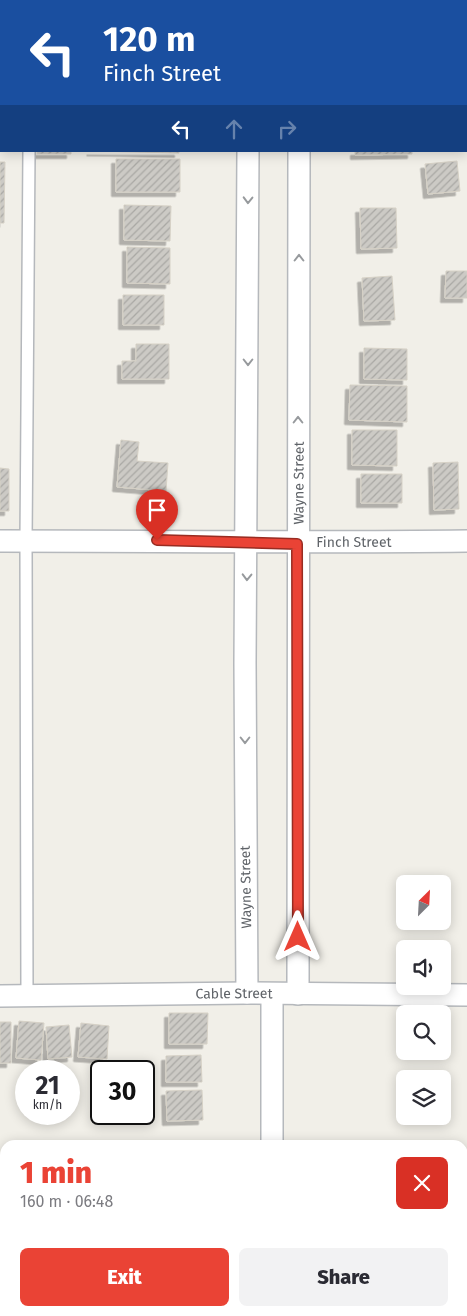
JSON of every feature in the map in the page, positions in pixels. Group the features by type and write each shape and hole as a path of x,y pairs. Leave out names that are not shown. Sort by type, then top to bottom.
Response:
{"street":[{"name":"Wayne Street","path":"247,993 245,682 248,152"},
{"name":"Wayne Street","path":"298,994 297,544 299,152"},
{"name":"Finch Street","path":"0,541 157,540 297,544 467,541"},
{"name":"Cable Street","path":"0,996 247,993 272,995 467,996"},
{"path":"272,995 272,1140"}],"lane":[{"path":"27,996 26,541 29,152"}],"building":[{"path":"37,152 71,152 71,154 37,154"},
{"path":"135,152 179,152 179,153"},
{"path":"355,152 412,152 412,154 355,155"},
{"path":"116,159 180,159 180,192 116,192"},
{"path":"457,161 460,191 428,194 425,164"},
{"path":"0,162 5,162 4,223 0,223"},
{"path":"124,205 171,206 170,241 124,240"},
{"path":"360,208 396,208 397,248 361,249"},
{"path":"127,247 170,248 170,284 127,283"},
{"path":"446,271 467,271 467,298 445,298"},
{"path":"392,276 395,320 364,321 362,278"},
{"path":"123,295 164,295 164,325 123,325"},
{"path":"136,344 169,344 169,379 122,379 122,361 136,361"},
{"path":"364,348 407,349 407,380 364,379"},
{"path":"350,385 407,386 407,422 349,420"},
{"path":"352,430 397,430 397,466 352,465"},
{"path":"121,440 139,442 137,461 168,463 166,491 117,487"},
{"path":"458,462 459,509 434,510 433,463"},
{"path":"0,468 9,469 9,511 0,511"},
{"path":"361,474 402,474 402,503 361,503"},
{"path":"169,1013 208,1013 207,1044 169,1044"},
{"path":"19,1021 44,1023 41,1060 16,1058"},
{"path":"0,1022 11,1022 11,1063 0,1063"},
{"path":"81,1023 109,1026 107,1059 78,1057"},
{"path":"69,1025 72,1057 48,1059 46,1027"},
{"path":"201,1055 202,1082 166,1082 166,1056"},
{"path":"202,1090 203,1120 167,1121 166,1091"}],"route":[{"path":"157,540 297,544 298,937"}]}
